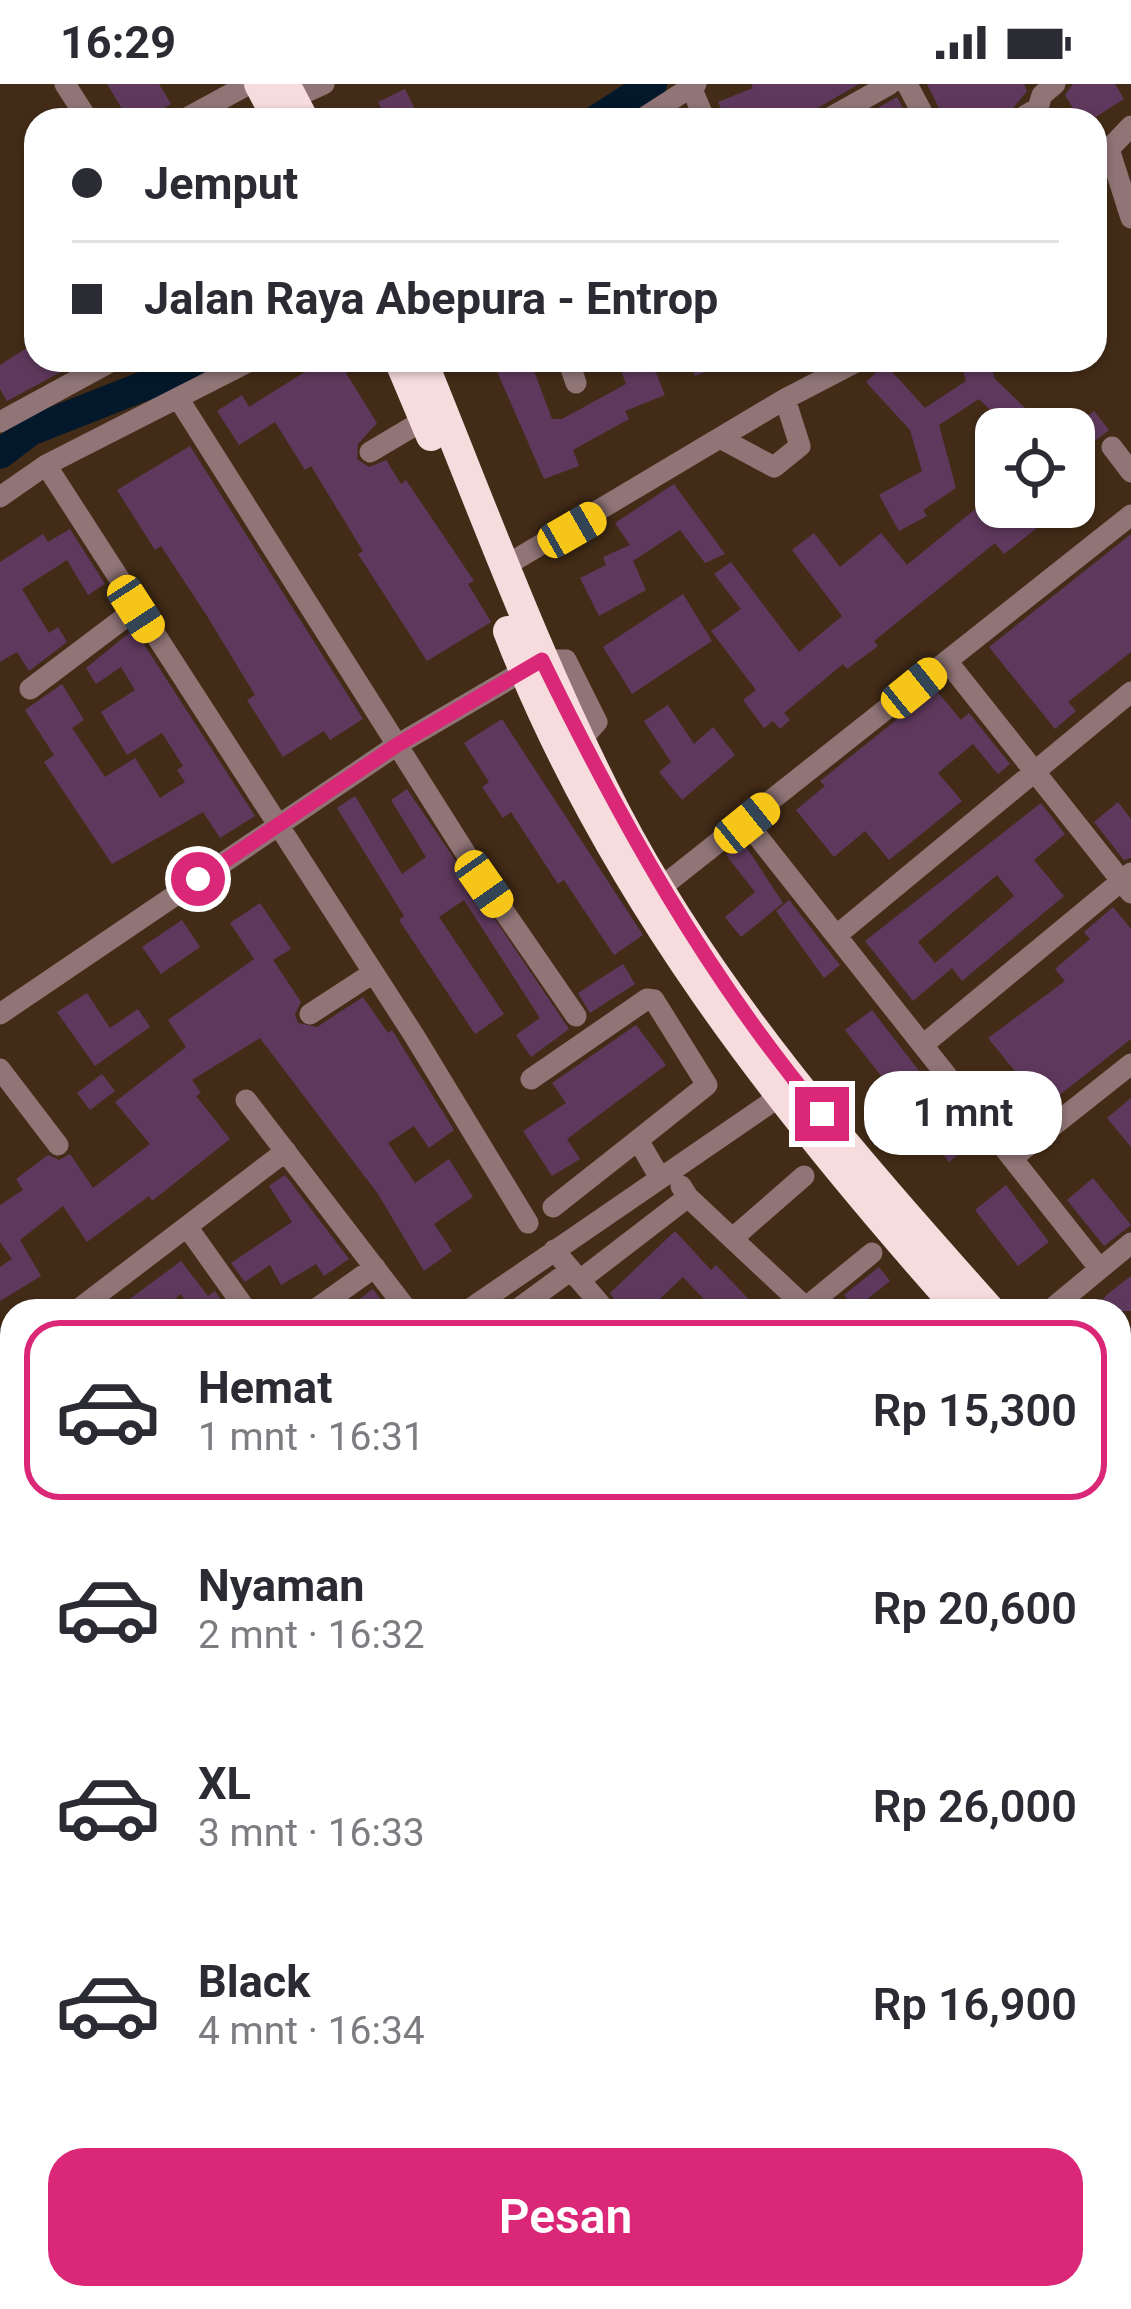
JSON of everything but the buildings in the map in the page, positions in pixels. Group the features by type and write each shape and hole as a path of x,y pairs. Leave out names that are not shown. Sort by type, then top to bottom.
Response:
{"highway":[{"path":"259,84 290,106"},
{"path":"404,372 533,665 583,799 787,1092 951,1299"},
{"path":"427,372 505,566 533,665 581,740 652,895"},
{"path":"787,1092 980,1299"}],"street":[{"path":"205,108 249,84"},
{"path":"290,106 324,84"},
{"path":"847,108 890,84"},
{"path":"659,108 693,86"},
{"path":"1131,127 1109,149 1131,218"},
{"path":"0,422 92,372"},
{"path":"0,496 46,466 229,372"},
{"path":"572,372 576,382"},
{"path":"505,566 836,372"},
{"path":"178,398 397,745 576,1016"},
{"path":"720,438 764,466 774,467 793,456 801,437 785,398"},
{"path":"370,452 424,420"},
{"path":"1112,447 1131,472"},
{"path":"46,466 528,1223"},
{"path":"652,895 1131,515"},
{"path":"30,689 136,609"},
{"path":"923,1045 1128,883 947,661"},
{"path":"0,1014 397,745 533,665"},
{"path":"837,935 1131,692"},
{"path":"747,823 1015,1156 1099,1268"},
{"path":"310,1014 373,973"},
{"path":"531,1079 647,998 655,1000 707,1085 553,1207"},
{"path":"1015,1156 1131,1064"},
{"path":"0,1070 58,1145"},
{"path":"483,1299 787,1092"},
{"path":"246,1100 399,1299"},
{"path":"638,1140 665,1175 798,1299"},
{"path":"99,1299 286,1151"},
{"path":"733,1238 804,1176"},
{"path":"535,1299 688,1197"},
{"path":"188,1228 238,1299"},
{"path":"1063,1299 1131,1243"},
{"path":"554,1250 596,1299"},
{"path":"817,1299 872,1253"},
{"path":"330,1299 375,1267"}],"waterway":[{"path":"615,108 652,84"},
{"path":"0,454 30,431 180,372"}],"route":[{"path":"198,879 397,745 542,660 616,812 660,889 718,979 822,1114"}]}
